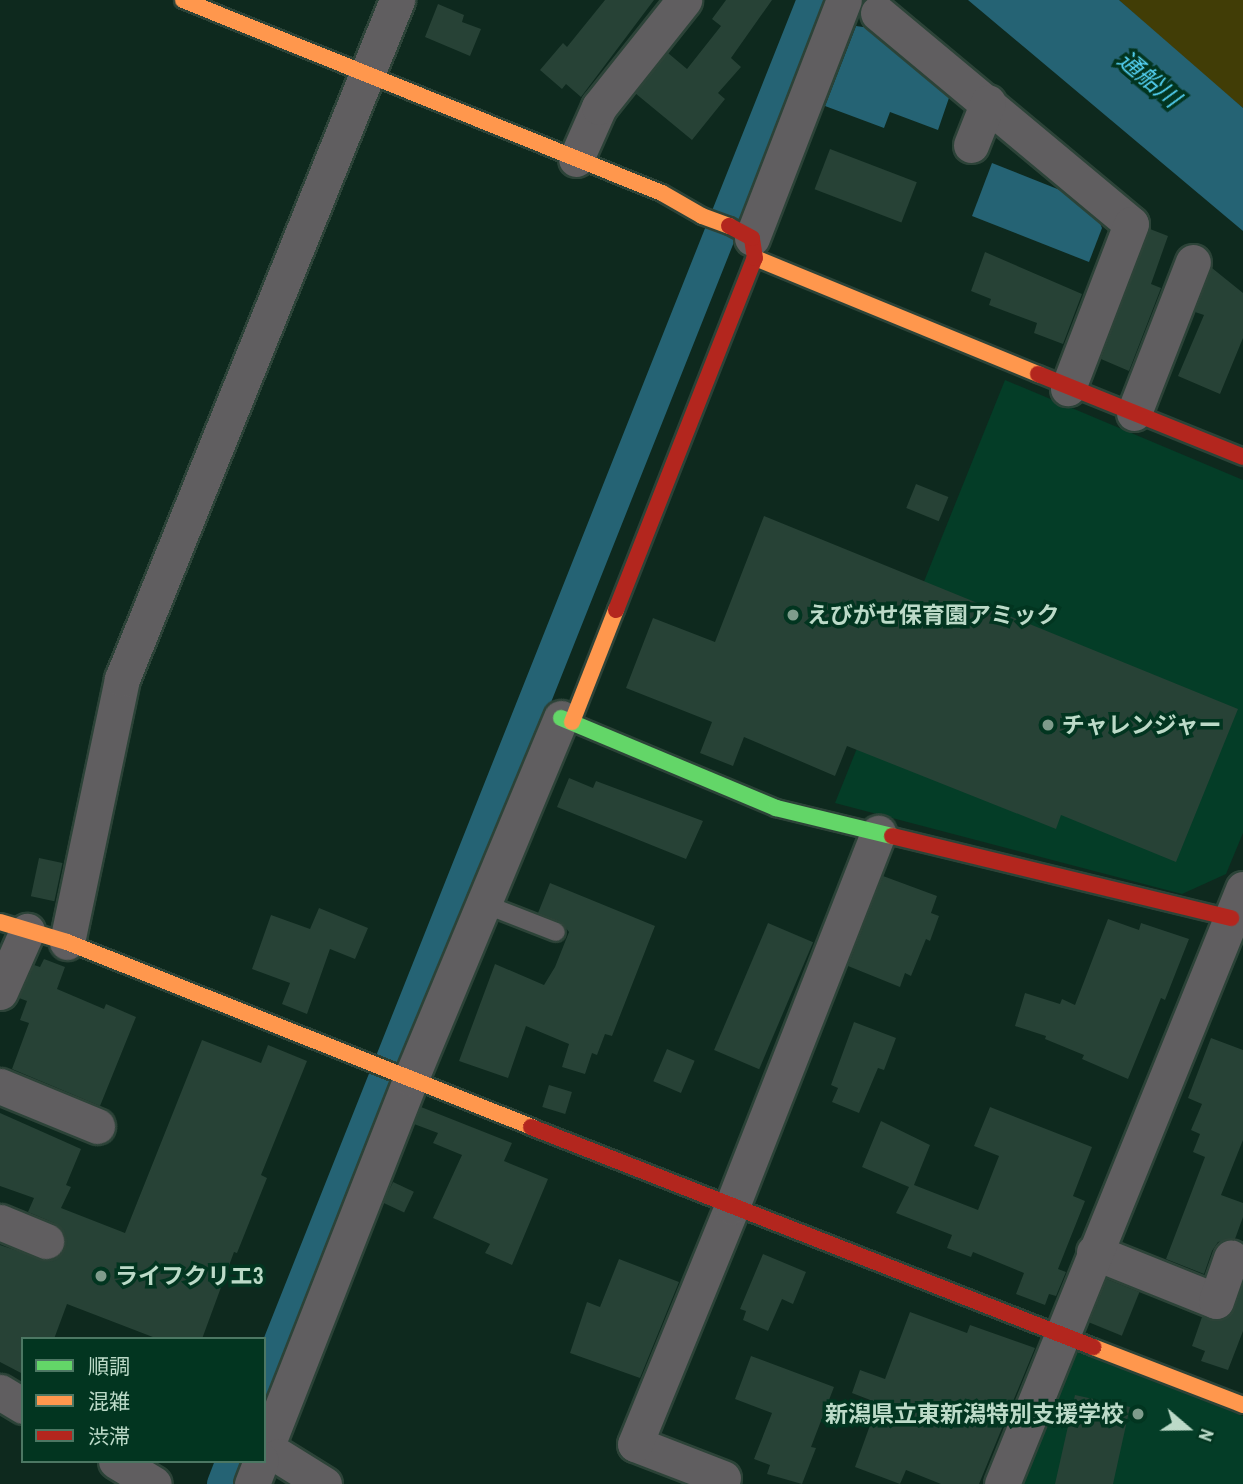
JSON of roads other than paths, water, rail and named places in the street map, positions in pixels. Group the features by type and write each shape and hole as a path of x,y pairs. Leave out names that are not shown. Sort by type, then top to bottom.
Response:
{"street":[{"path":"183,0 662,193 750,243 1068,388 1243,457"},
{"path":"67,942 122,679 397,0"},
{"path":"576,159 599,107 684,0"},
{"path":"324,1484 268,1457 411,1078 484,904 566,720 844,0"},
{"path":"878,13 988,102 1131,224 1068,388"},
{"path":"971,145 988,102"},
{"path":"1134,413 1193,262"},
{"path":"566,720 776,808 878,832 1237,904 1060,1334 1002,1484"},
{"path":"723,1478 635,1444 732,1206 878,832"},
{"path":"0,992 14,926 67,942 1243,1405"},
{"path":"0,1086 97,1126"},
{"path":"0,1222 46,1241"},
{"path":"1094,1252 1216,1301 1231,1258"},
{"path":"0,1392 21,1405"},
{"path":"119,1463 155,1484"},
{"path":"252,1484 264,1463"}],"lane":[{"path":"484,904 556,932"}],"water":[{"name":"通船川","path":"968,0 1119,0 1243,108 1243,231"},
{"path":"867,19 951,92 938,130 890,112 884,128 825,106 856,26 863,27"},
{"path":"992,163 1065,192 1099,221 1102,228 1089,262 972,216"}],"waterway":[{"path":"266,1376 813,0"},
{"path":"223,1484 231,1463"}],"place":[{"name":"えびがせ保育園アミック","path":"793,615"},
{"name":"チャレンジャー","path":"1048,725"},
{"name":"ライフクリエ3","path":"101,1276"},
{"name":"新潟県立東新潟特別支援学校","path":"1138,1414"}]}
